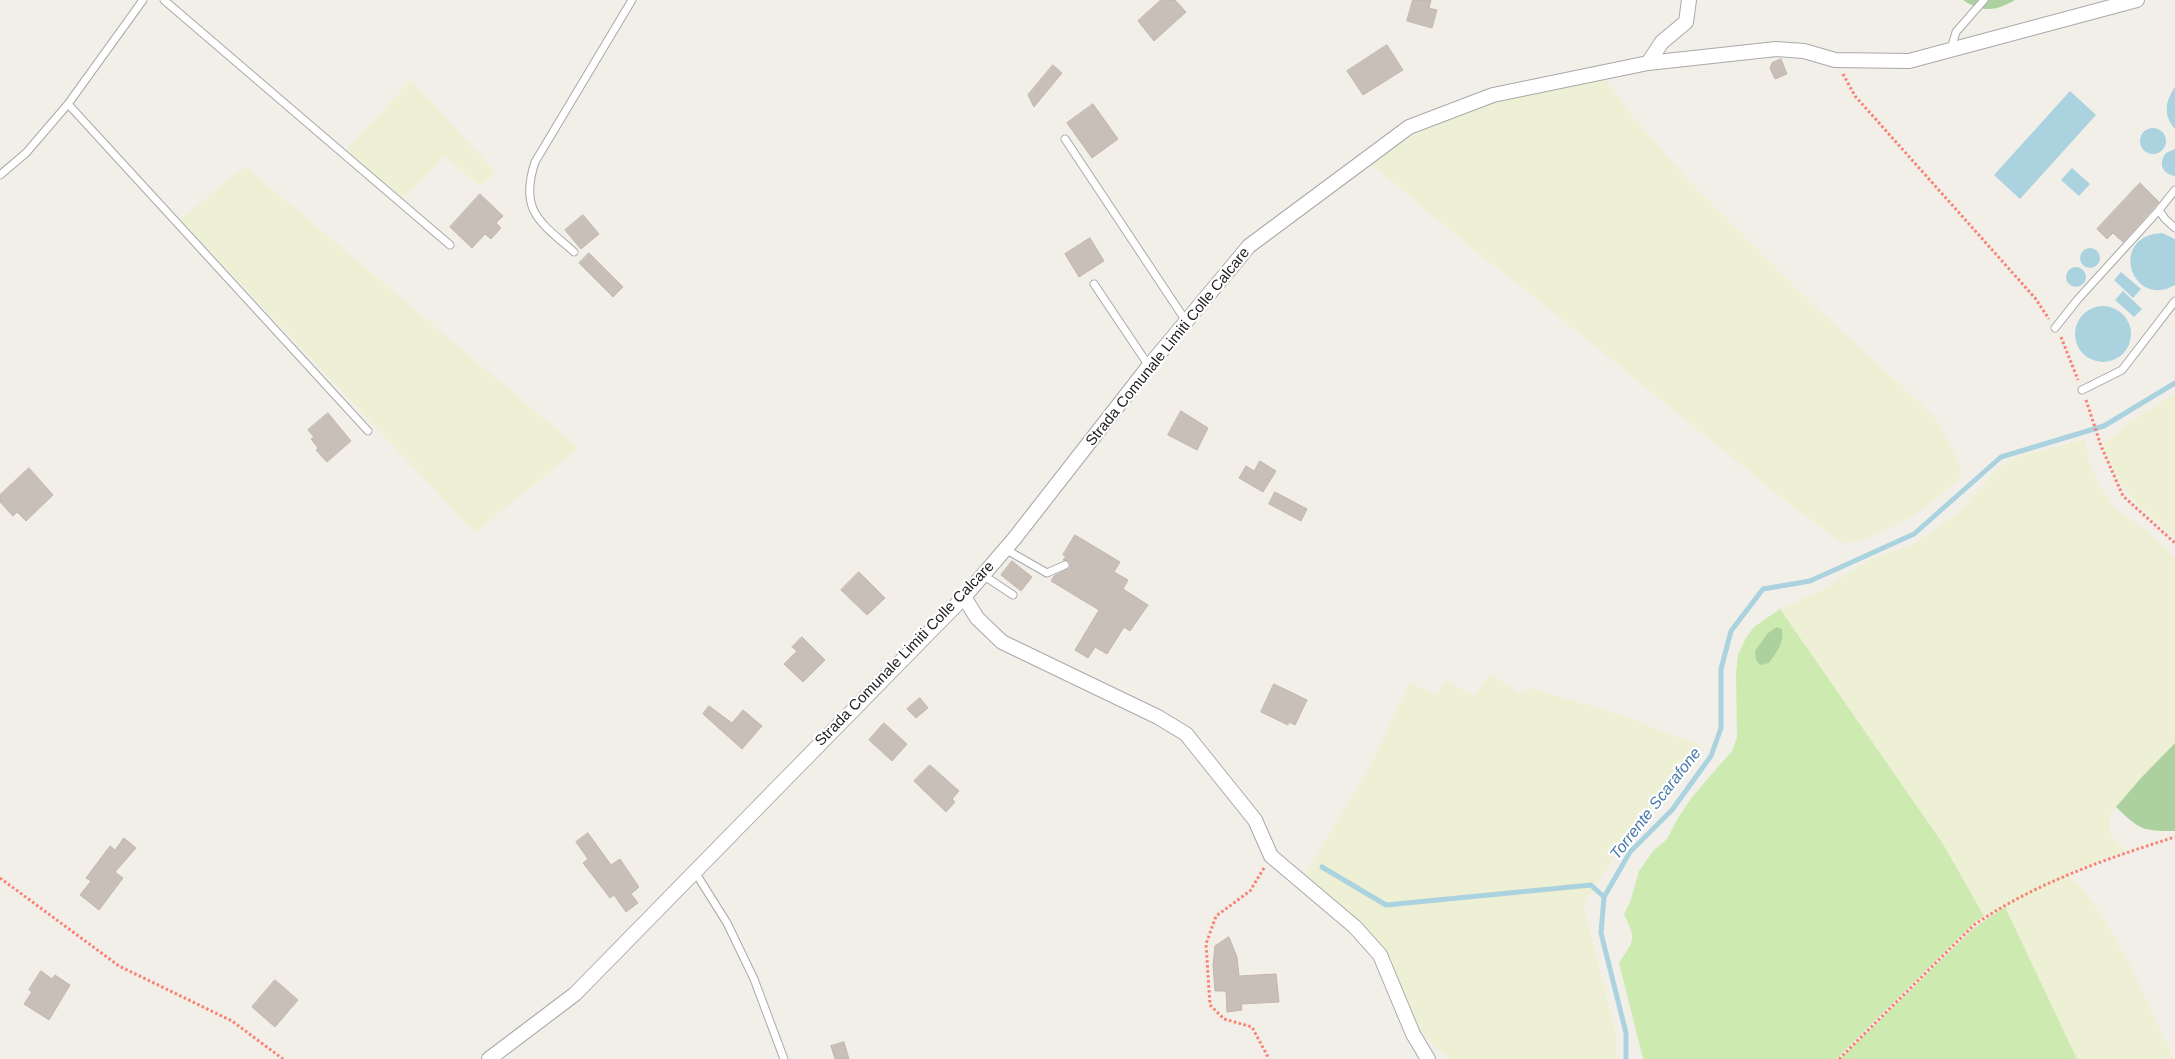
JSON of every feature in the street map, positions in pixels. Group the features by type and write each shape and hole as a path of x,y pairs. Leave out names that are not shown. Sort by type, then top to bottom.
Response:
{"street":[{"path":"1648,63 1662,42 1686,22 1689,0"},
{"name":"Strada Comunale Limiti Colle Calcare","path":"489,1059 574,994 964,596 1005,549 1149,366 1249,246 1409,127 1493,95 1648,63 1776,49 1804,51 1835,60 1909,60 2137,0"},
{"path":"964,596 978,618 1002,642 1158,717 1186,734 1255,820 1271,856 1355,927 1380,955 1413,1034 1428,1059"}],"lane":[{"path":"0,176 26,153 68,104 143,0"},
{"path":"164,0 450,245"},
{"path":"574,252 542,224 533,212 529,198 530,178 535,162 632,0"},
{"path":"1951,49 1956,32 1984,0"},
{"path":"68,104 368,431"},
{"path":"1065,139 1186,321"},
{"path":"2055,328 2078,299 2175,190"},
{"path":"2159,210 2165,220 2175,228"},
{"path":"1094,284 1149,366"},
{"path":"2082,390 2122,370 2175,301"},
{"path":"1005,549 1047,573 1065,565"},
{"path":"983,575 1013,595"},
{"path":"694,872 727,923 754,979 784,1059"}],"path":[{"path":"1835,60 1856,96 2035,298 2063,341 2093,418 2101,446 2123,496 2175,543"},
{"path":"1839,1059 1974,925 1990,914 2023,895 2085,866 2175,837"},
{"path":"1269,1059 1252,1028 1224,1019 1210,1005 1206,944 1216,916 1250,891 1271,856"},
{"path":"0,878 119,966 232,1021 283,1059"}],"green space":[{"path":"1963,0 2015,0 1995,8 1983,9"},
{"path":"1604,77 1629,112 1691,183 1802,294 1935,417 1962,471 1957,481 1934,501 1913,516 1886,530 1870,537 1844,544 1798,511 1459,238 1369,162 1432,125 1475,108 1533,92"},
{"path":"411,80 496,172 480,186 444,156 406,197 397,196 344,152"},
{"path":"245,166 579,448 475,533 180,219"},
{"path":"2175,394 2175,538 2134,501 2115,477 2103,445 2124,426"},
{"path":"2085,439 2089,461 2098,483 2116,509 2145,529 2175,558 2175,743 2125,796 2110,815 2110,833 2125,851 2066,873 2084,890 2102,915 2129,962 2174,1059 2077,1059 2005,907 1986,919 1943,844 1780,609 1820,591 1875,557 1914,544 1957,513 1996,470 2016,457"},
{"path":"1780,609 1943,844 1984,916 1975,922 1836,1059 1643,1059 1619,963 1631,944 1632,939 1631,929 1624,914 1630,902 1639,871 1654,850 1667,839 1692,797 1732,751 1737,737 1736,673 1738,655 1754,627"},
{"path":"1777,627 1782,629 1782,639 1779,647 1769,663 1760,665 1756,660 1755,651 1768,633"},
{"path":"1490,674 1520,694 1530,688 1615,713 1700,745 1672,790 1615,856 1584,905 1616,1032 1617,1051 1615,1059 1446,1059 1444,1054 1419,1030 1379,943 1305,874 1368,770 1410,682 1436,695 1446,680 1474,696"},
{"path":"2175,743 2175,831 2142,828 2116,807"},
{"path":"2005,907 2077,1059 1840,1059 1974,928"}],"water":[{"path":"2175,87 2175,129 2167,113 2167,103"},
{"path":"2070,91 2096,115 2020,199 1994,175"},
{"path":"2153,128 2162,132 2166,141 2162,150 2153,154 2144,150 2140,141 2144,132"},
{"path":"2175,149 2175,176 2164,170 2162,161 2166,153"},
{"path":"2072,168 2090,184 2079,196 2061,180"},
{"path":"2162,233 2175,239 2175,285 2160,290 2147,288 2137,280 2132,270 2131,257 2135,246 2145,237"},
{"path":"2090,248 2097,251 2100,258 2097,265 2090,268 2083,265 2080,258 2083,251"},
{"path":"2076,267 2083,270 2086,277 2083,284 2076,287 2069,284 2066,277 2069,270"},
{"path":"2121,272 2141,289 2133,298 2114,280"},
{"path":"2123,291 2142,309 2134,317 2115,300"},
{"path":"2097,306 2109,306 2123,314 2131,328 2129,345 2123,354 2109,362 2097,362 2087,357 2080,350 2075,340 2075,328 2080,318 2087,311"}],"building":[{"path":"1161,0 1175,0 1186,12 1154,41 1138,21"},
{"path":"1413,0 1431,0 1429,8 1437,10 1432,28 1407,21"},
{"path":"1387,45 1403,70 1363,95 1347,71"},
{"path":"1781,59 1787,74 1775,79 1770,68 1772,63"},
{"path":"1053,65 1062,73 1034,107 1028,95"},
{"path":"1093,104 1118,139 1092,158 1067,123"},
{"path":"2140,183 2159,202 2123,242 2113,233 2107,239 2097,229"},
{"path":"480,194 503,216 496,223 501,228 491,239 485,234 472,248 450,227"},
{"path":"583,215 599,234 581,249 565,230"},
{"path":"1090,238 1104,261 1079,277 1065,254"},
{"path":"589,253 623,287 613,297 579,263"},
{"path":"1181,411 1208,428 1197,450 1168,435"},
{"path":"328,413 351,441 327,462 316,450 318,448 311,439 314,437 308,430"},
{"path":"1260,461 1276,471 1263,492 1239,478 1246,466 1254,471"},
{"path":"29,468 53,495 26,521 17,512 13,516 0,502 0,495"},
{"path":"1275,492 1307,509 1301,521 1269,504"},
{"path":"1075,535 1120,562 1114,572 1128,580 1123,589 1148,605 1130,631 1124,627 1107,654 1095,647 1088,658 1075,650 1099,610 1051,581 1054,576 1070,568 1070,562 1063,560 1066,556 1063,555"},
{"path":"1012,561 1032,577 1021,591 1001,575"},
{"path":"859,572 885,598 867,615 841,590"},
{"path":"802,637 825,660 803,682 784,664 797,651 792,647"},
{"path":"1274,684 1307,700 1295,725 1289,722 1288,725 1261,712"},
{"path":"920,698 928,708 916,718 907,709"},
{"path":"709,706 732,723 743,710 762,726 742,749 703,714"},
{"path":"884,723 907,744 892,761 869,740"},
{"path":"930,765 959,791 952,799 955,802 946,812 914,781"},
{"path":"588,833 611,865 620,859 639,887 631,894 638,903 626,912 614,895 610,898 583,863 588,859 576,842"},
{"path":"124,838 136,848 115,872 123,878 99,910 80,895 91,881 86,878 110,846 115,850"},
{"path":"1229,937 1237,957 1239,976 1276,974 1279,1002 1241,1004 1242,1010 1227,1012 1226,991 1215,991 1213,965 1215,946"},
{"path":"41,971 52,979 55,975 70,985 49,1020 24,1004 32,992 29,990"},
{"path":"275,980 298,1000 275,1027 252,1007"},
{"path":"844,1042 849,1059 835,1059 831,1046"}],"waterway":[{"name":"Torrente Scarafone","path":"1626,1059 1626,1033 1601,933 1604,897 1630,852 1672,810 1711,756 1721,728 1721,669 1731,631 1763,589 1810,581 1914,534 2001,457 2104,426 2175,383"},
{"path":"1322,867 1386,905 1591,885 1604,897"}]}
